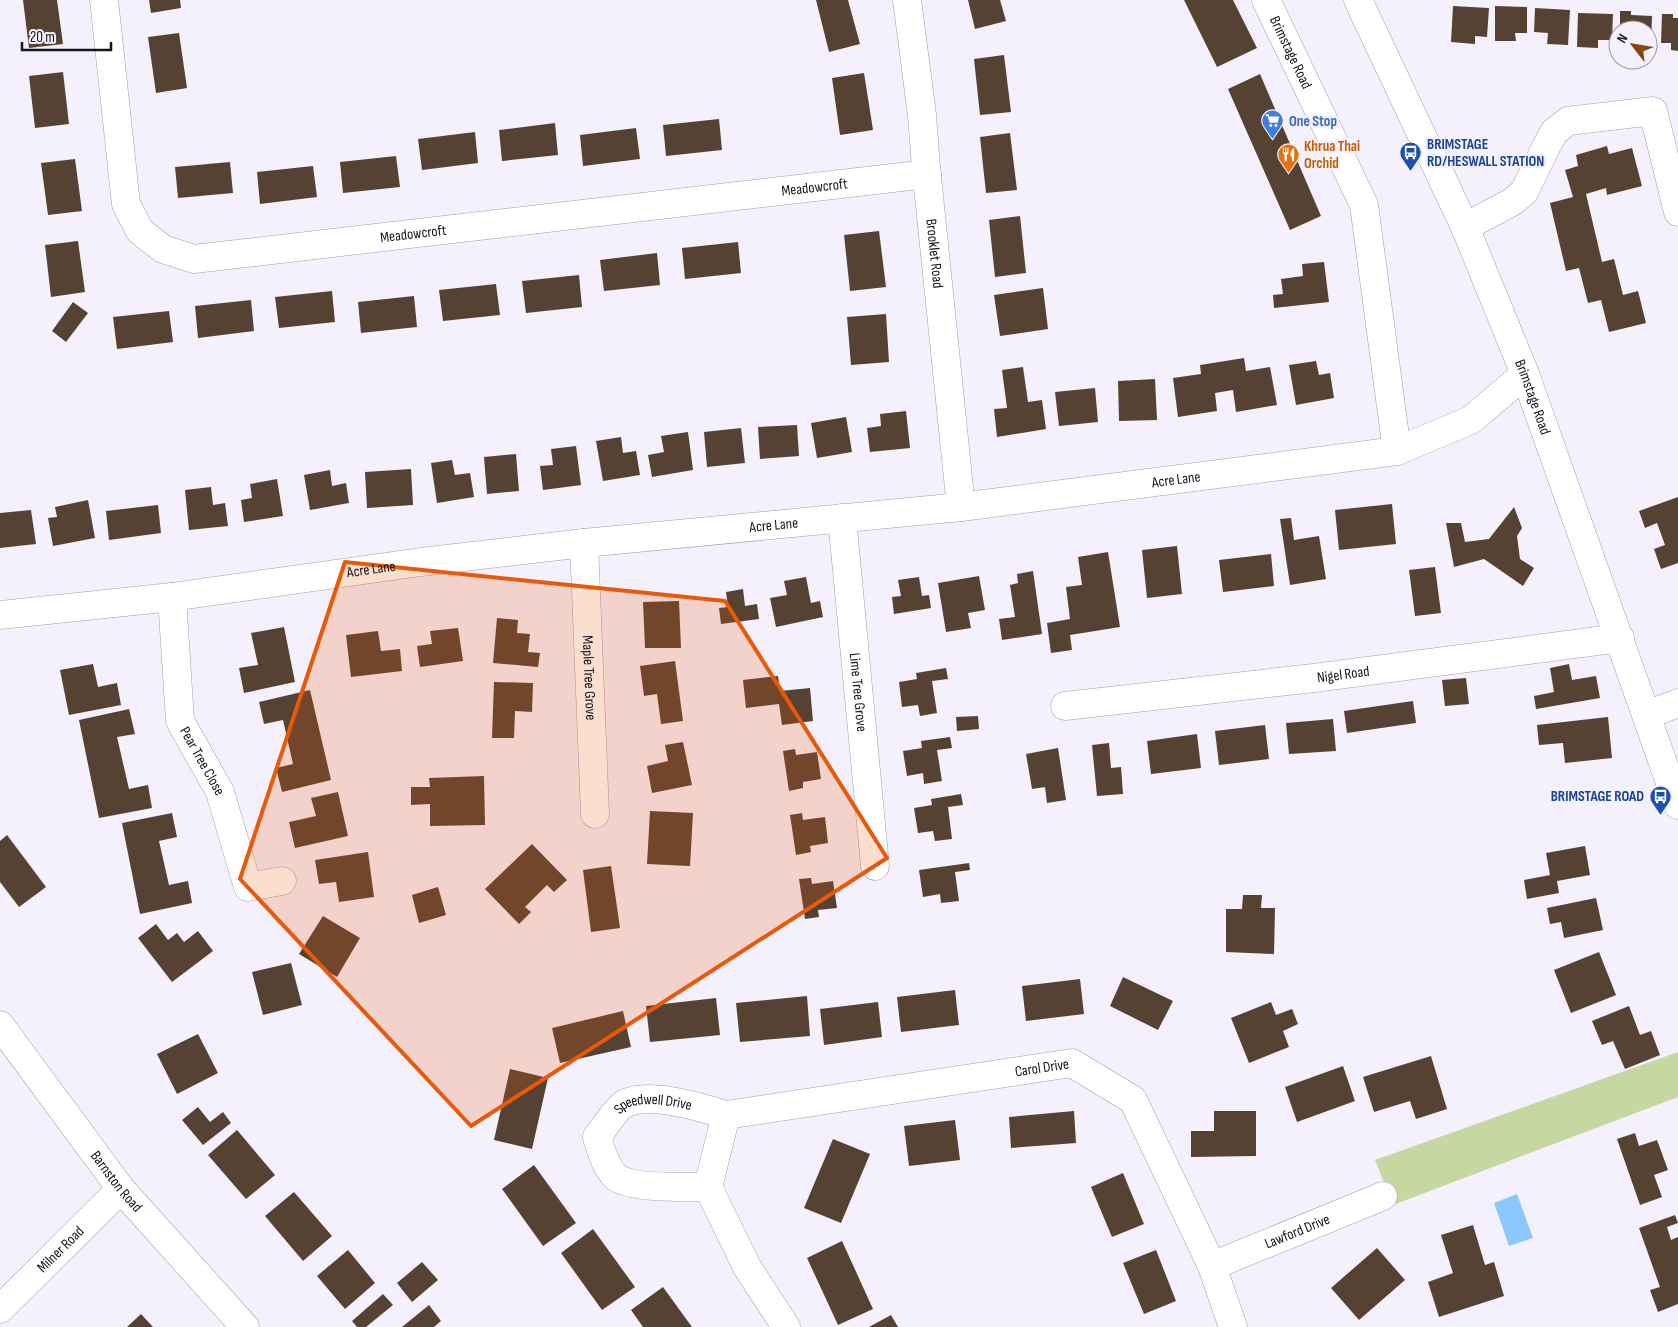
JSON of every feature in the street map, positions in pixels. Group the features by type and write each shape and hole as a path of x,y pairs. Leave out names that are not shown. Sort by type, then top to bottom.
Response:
{"street":[{"name":"Meadowcroft","path":"104,0 126,204 140,230 163,249 194,259 927,174"},
{"name":"Brooklet Road","path":"907,0 922,115 961,507"},
{"name":"Brimstage Road","path":"1266,0 1364,205 1397,451"},
{"name":"Brimstage Road","path":"1362,1 1465,227 1525,374 1678,804"},
{"path":"1465,227 1512,202 1524,192 1554,132 1568,121 1653,111 1678,212"},
{"name":"Acre Lane","path":"0,615 172,597 421,562 584,543 961,507 1397,451 1471,420 1525,374"},
{"name":"Lime Tree Grove","path":"842,518 875,866"},
{"name":"Maple Tree Grove","path":"584,543 595,814"},
{"name":"Pear Tree Close","path":"172,597 180,721 220,792 248,887 282,881"},
{"name":"Nigel Road","path":"1065,706 1324,677 1620,638"},
{"path":"1647,715 1678,703"},
{"name":"Barnston Road","path":"0,1025 121,1188 245,1327"},
{"name":"Carol Drive","path":"726,1115 1072,1063 1133,1100 1212,1266 1234,1327"},
{"name":"Speedwell Drive","path":"708,1187 636,1185 615,1177 602,1156 597,1137 622,1104 647,1098 696,1106 726,1115"},
{"path":"726,1115 708,1187 747,1267 786,1327"},
{"name":"Milner Road","path":"0,1309 121,1188"},
{"name":"Lawford Drive","path":"1212,1266 1383,1196"}],"highlighted area":[{"path":"345,562 725,601 887,858 471,1126 240,879"}],"green space":[{"path":"1678,1052 1678,1097 1393,1205 1375,1160"}],"water":[{"path":"1517,1194 1533,1238 1509,1246 1494,1203"}],"building":[{"path":"23,0 57,0 63,44 29,48"},
{"path":"149,0 180,0 181,8 151,13"},
{"path":"816,0 848,0 860,44 829,52"},
{"path":"968,0 1000,0 1006,21 975,29"},
{"path":"1184,0 1233,0 1257,48 1217,67"},
{"path":"1453,6 1489,8 1487,37 1475,36 1475,44 1451,42"},
{"path":"1495,6 1527,7 1527,33 1515,33 1516,41 1495,41"},
{"path":"1535,8 1570,10 1568,45 1547,44 1548,33 1534,32"},
{"path":"1620,11 1631,11 1631,15 1652,16 1652,20 1620,20"},
{"path":"1578,13 1613,14 1613,20 1608,20 1608,40 1598,40 1598,48 1577,47"},
{"path":"1662,14 1673,14 1673,18 1678,18 1678,51 1671,50 1671,43 1661,43"},
{"path":"179,33 187,88 156,93 148,37"},
{"path":"1004,55 1011,112 980,115 974,59"},
{"path":"63,72 69,124 35,128 29,76"},
{"path":"864,73 873,130 840,135 832,78"},
{"path":"1260,74 1321,216 1290,230 1228,89"},
{"path":"719,119 722,150 666,156 663,125"},
{"path":"555,123 558,155 502,161 499,130"},
{"path":"636,128 640,159 583,166 580,135"},
{"path":"475,132 478,163 422,170 418,139"},
{"path":"1010,133 1017,190 986,193 980,137"},
{"path":"1607,146 1609,154 1632,148 1642,186 1607,195 1606,188 1586,194 1602,262 1614,259 1623,295 1638,291 1646,323 1609,332 1601,300 1588,303 1579,268 1566,271 1550,203 1573,197 1565,170 1578,166 1576,155"},
{"path":"396,156 400,187 343,193 340,162"},
{"path":"75,159 82,211 48,215 41,163"},
{"path":"230,162 233,193 178,198 175,167"},
{"path":"313,166 317,197 260,204 257,172"},
{"path":"1020,216 1026,273 995,277 989,220"},
{"path":"879,231 886,287 850,291 844,235"},
{"path":"78,241 85,292 51,297 45,245"},
{"path":"738,242 741,273 685,279 682,248"},
{"path":"657,253 660,285 604,291 600,260"},
{"path":"1324,262 1329,302 1274,308 1273,295 1283,294 1281,279 1303,276 1302,264"},
{"path":"579,275 582,307 526,313 522,281"},
{"path":"496,284 500,315 443,321 439,290"},
{"path":"1043,288 1048,329 1000,336 994,295"},
{"path":"332,291 335,322 279,328 275,297"},
{"path":"414,296 417,327 361,333 358,302"},
{"path":"251,300 254,331 198,338 195,306"},
{"path":"73,302 88,313 66,342 52,331"},
{"path":"169,311 173,342 117,349 113,317"},
{"path":"886,314 889,362 851,365 847,317"},
{"path":"1244,358 1246,371 1270,367 1277,405 1236,412 1233,390 1215,393 1217,411 1178,417 1173,378 1201,374 1200,365"},
{"path":"1316,361 1319,375 1330,373 1334,398 1296,405 1289,365"},
{"path":"1023,367 1028,402 1042,400 1046,429 997,437 994,409 1007,408 1002,370"},
{"path":"1155,379 1157,420 1119,421 1118,381"},
{"path":"1095,388 1098,422 1059,426 1055,392"},
{"path":"906,411 910,448 870,452 867,428 881,426 880,414"},
{"path":"846,417 852,452 817,458 811,423"},
{"path":"797,425 799,456 760,459 758,427"},
{"path":"741,428 745,463 707,467 704,432"},
{"path":"688,432 693,470 652,477 648,455 664,452 661,436"},
{"path":"621,437 623,453 636,451 640,475 603,481 596,441"},
{"path":"576,446 581,485 543,490 540,466 553,465 551,449"},
{"path":"516,454 519,491 487,494 484,457"},
{"path":"452,460 455,475 470,473 474,497 437,503 431,463"},
{"path":"411,469 413,505 367,508 365,472"},
{"path":"330,470 332,486 346,483 349,503 310,510 304,475"},
{"path":"277,479 283,516 244,522 241,500 252,498 250,484"},
{"path":"211,487 213,505 225,503 228,526 189,530 185,490"},
{"path":"1678,497 1678,563 1661,569 1654,549 1665,545 1657,523 1645,528 1639,511"},
{"path":"88,500 95,538 53,546 48,518 57,517 55,507"},
{"path":"1392,504 1396,544 1339,550 1335,510"},
{"path":"158,505 161,533 109,540 106,511"},
{"path":"1514,507 1522,528 1517,536 1520,559 1534,568 1523,586 1484,559 1454,567 1446,523 1461,523 1465,542 1489,539"},
{"path":"31,510 36,544 0,548 0,513"},
{"path":"1291,518 1294,540 1319,536 1326,579 1290,585 1280,519"},
{"path":"1177,546 1182,594 1147,598 1142,550"},
{"path":"1108,552 1120,627 1070,635 1072,650 1051,653 1047,623 1070,619 1066,587 1082,585 1078,557"},
{"path":"1271,554 1274,586 1223,592 1219,560"},
{"path":"1435,567 1441,613 1415,616 1409,570"},
{"path":"1033,571 1042,634 1002,640 999,619 1015,617 1010,585 1018,583 1017,574"},
{"path":"979,576 985,610 968,613 971,628 946,632 938,583"},
{"path":"806,577 811,603 820,601 823,617 776,627 770,598 787,595 784,581"},
{"path":"919,577 922,596 929,595 931,608 894,614 892,597 901,596 898,580"},
{"path":"743,589 745,606 757,604 759,619 721,624 719,608 728,607 726,592"},
{"path":"679,601 681,648 645,648 643,602"},
{"path":"497,618 518,620 517,633 530,634 528,652 540,653 538,667 493,663"},
{"path":"284,627 295,682 244,693 239,668 258,665 251,633"},
{"path":"458,628 463,661 420,667 417,646 432,644 430,631"},
{"path":"378,631 381,651 400,649 402,671 351,677 346,635"},
{"path":"675,661 683,721 661,724 657,694 644,696 640,666"},
{"path":"93,664 98,687 117,683 121,705 69,715 60,670"},
{"path":"1569,664 1572,680 1596,676 1600,698 1536,709 1534,696 1554,692 1550,668"},
{"path":"946,668 948,679 932,681 937,713 920,716 918,705 902,707 899,682 917,679 916,673"},
{"path":"778,676 780,691 810,688 813,721 782,725 779,704 746,708 743,680"},
{"path":"1466,678 1469,704 1445,706 1442,680"},
{"path":"494,682 533,683 532,712 515,711 514,738 492,738"},
{"path":"310,690 331,780 282,792 276,768 293,764 283,720 264,724 259,702"},
{"path":"1413,701 1416,723 1347,733 1344,711"},
{"path":"129,709 135,734 117,737 129,789 148,785 152,808 99,818 79,720"},
{"path":"978,716 979,729 957,731 956,717"},
{"path":"1608,717 1612,758 1565,763 1563,743 1539,745 1537,725"},
{"path":"1333,719 1336,751 1289,754 1286,723"},
{"path":"1265,725 1269,759 1219,765 1215,731"},
{"path":"1197,734 1201,768 1151,774 1147,741"},
{"path":"950,737 952,748 937,750 942,781 924,784 923,773 907,776 903,751 922,748 921,741"},
{"path":"683,742 692,785 652,793 647,766 668,761 665,745"},
{"path":"1109,743 1111,768 1121,767 1123,794 1097,796 1092,745"},
{"path":"1058,748 1066,800 1047,803 1045,787 1032,789 1026,754"},
{"path":"795,749 796,755 817,752 821,779 803,782 803,788 789,791 783,751"},
{"path":"484,776 485,825 430,826 430,804 411,805 411,787 430,787 429,778"},
{"path":"338,792 348,836 295,848 289,822 316,816 311,798"},
{"path":"961,794 963,805 948,807 952,839 935,841 933,831 918,833 914,808 932,805 931,799"},
{"path":"650,811 693,813 690,866 647,864"},
{"path":"172,813 177,837 159,841 169,885 188,881 192,903 140,914 122,823"},
{"path":"802,813 803,820 825,817 828,843 810,846 811,852 796,855 790,815"},
{"path":"7,835 46,887 19,907 0,882 0,841"},
{"path":"532,844 567,880 554,892 547,885 525,907 531,912 519,924 485,889"},
{"path":"1585,846 1590,875 1557,881 1559,893 1527,899 1524,880 1550,875 1546,853"},
{"path":"368,852 374,897 339,902 336,882 319,884 315,860"},
{"path":"969,863 970,870 955,872 959,901 941,903 940,894 923,897 919,870"},
{"path":"611,866 620,928 591,932 583,870"},
{"path":"811,878 812,884 833,881 837,908 818,910 819,917 805,919 799,879"},
{"path":"438,887 446,915 419,923 412,895"},
{"path":"1243,895 1262,895 1261,908 1275,908 1274,954 1226,952 1226,909 1242,909"},
{"path":"1596,898 1603,930 1564,938 1561,922 1550,924 1547,908"},
{"path":"323,916 360,938 337,977 299,954"},
{"path":"156,924 168,940 177,933 184,942 198,931 213,951 172,982 138,938"},
{"path":"1599,952 1616,995 1571,1013 1554,970"},
{"path":"291,963 302,1005 263,1015 252,972"},
{"path":"1123,977 1173,1001 1158,1030 1110,1006"},
{"path":"1080,979 1084,1014 1026,1021 1022,986"},
{"path":"955,990 959,1025 901,1032 897,997"},
{"path":"807,996 810,1036 740,1042 736,1003"},
{"path":"716,998 720,1035 650,1042 646,1006"},
{"path":"878,1002 882,1037 824,1045 820,1009"},
{"path":"1271,1002 1276,1015 1292,1009 1298,1024 1283,1031 1289,1047 1249,1063 1231,1018"},
{"path":"1629,1006 1640,1035 1651,1031 1660,1055 1625,1069 1613,1041 1602,1045 1592,1021"},
{"path":"623,1011 631,1047 560,1063 552,1028"},
{"path":"198,1034 218,1073 177,1094 157,1054"},
{"path":"1431,1056 1447,1109 1416,1119 1410,1101 1374,1112 1363,1077"},
{"path":"1343,1066 1355,1101 1297,1122 1285,1087"},
{"path":"510,1069 548,1078 532,1149 494,1140"},
{"path":"198,1107 210,1122 223,1112 231,1123 203,1145 182,1120"},
{"path":"1074,1111 1076,1143 1011,1148 1009,1117"},
{"path":"1214,1111 1256,1111 1256,1156 1191,1157 1191,1131 1214,1131"},
{"path":"955,1120 960,1160 909,1166 904,1126"},
{"path":"237,1130 275,1175 246,1199 208,1155"},
{"path":"1635,1133 1639,1146 1657,1140 1668,1170 1654,1175 1662,1197 1640,1205 1617,1139"},
{"path":"833,1139 870,1154 841,1223 804,1208"},
{"path":"534,1165 576,1223 543,1246 502,1189"},
{"path":"1123,1173 1144,1224 1112,1237 1091,1187"},
{"path":"294,1192 332,1236 303,1261 265,1216"},
{"path":"1675,1215 1678,1223 1667,1227 1671,1240 1678,1237 1678,1304 1658,1312 1650,1290 1660,1287 1639,1228"},
{"path":"1473,1225 1485,1265 1494,1262 1504,1296 1439,1317 1428,1282 1453,1273 1441,1235"},
{"path":"593,1229 635,1287 602,1310 561,1253"},
{"path":"842,1241 873,1309 838,1325 807,1258"},
{"path":"1377,1248 1405,1280 1359,1320 1331,1288"},
{"path":"348,1250 375,1283 345,1309 317,1276"},
{"path":"1156,1250 1176,1301 1144,1314 1123,1263"},
{"path":"422,1262 438,1280 412,1302 397,1283"},
{"path":"663,1287 692,1327 643,1327 631,1310"},
{"path":"383,1294 393,1305 366,1327 357,1327 352,1321"},
{"path":"429,1305 441,1321 434,1327 402,1327"},
{"path":"141,1314 153,1327 127,1327"},
{"path":"891,1315 898,1327 869,1327"}],"place":[{"name":"One Stop","path":"1273,140"},
{"name":"BRIMSTAGE RD/HESWALL STATION","path":"1411,172"},
{"name":"Khrua Thai Orchid","path":"1288,174"},
{"name":"BRIMSTAGE ROAD","path":"1660,815"}]}
